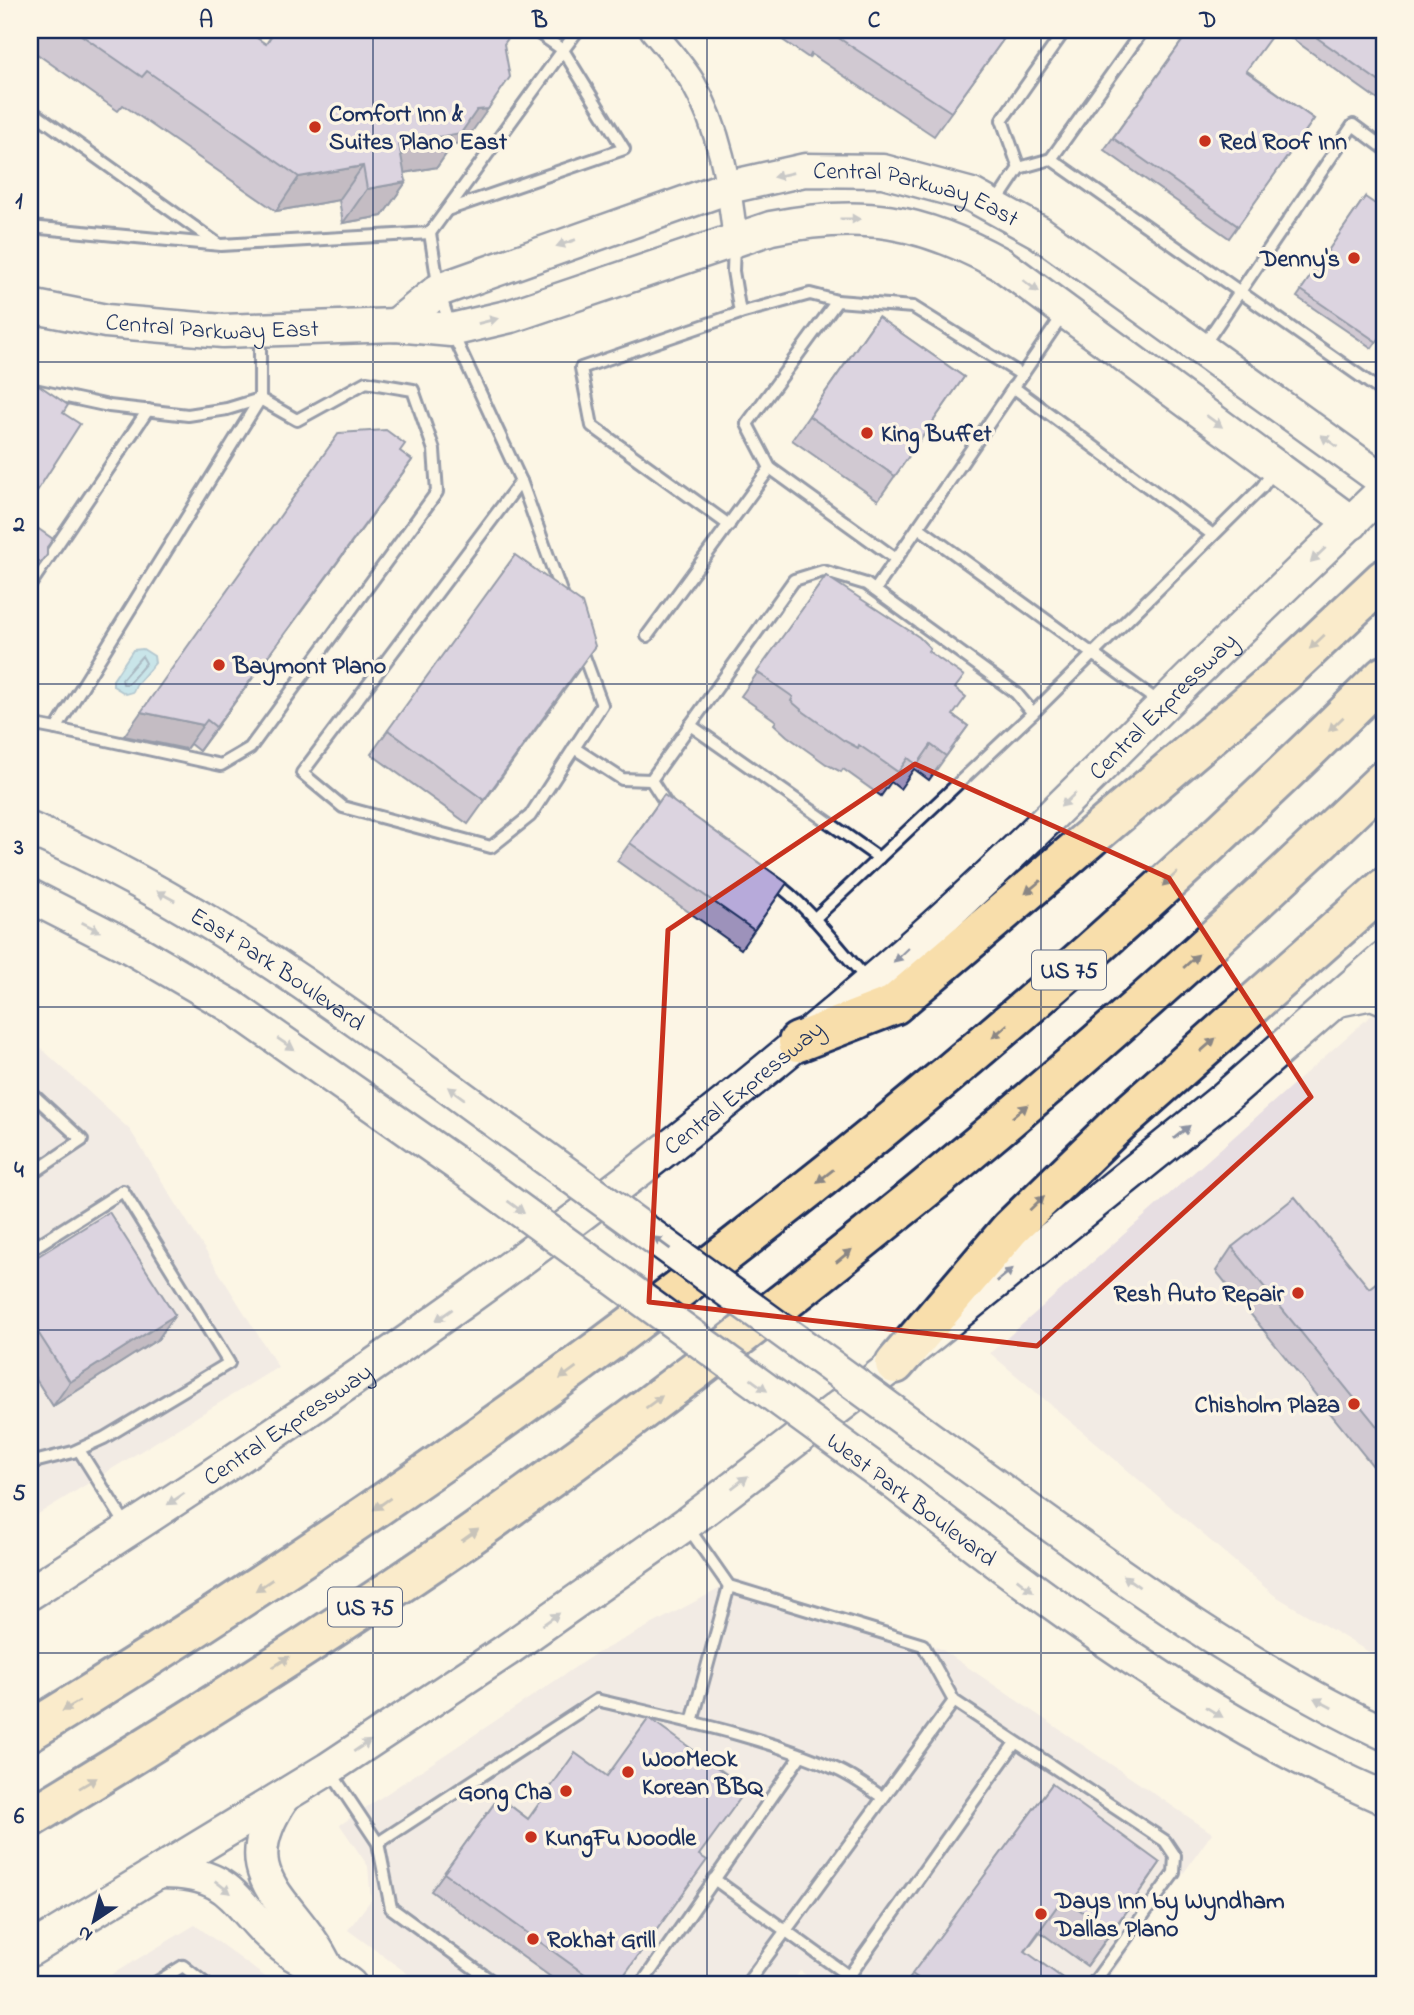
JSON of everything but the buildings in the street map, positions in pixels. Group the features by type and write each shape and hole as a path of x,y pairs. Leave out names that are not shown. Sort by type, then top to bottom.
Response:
{"highway":[{"path":"798,1042 894,1005 1285,672 1384,579"},
{"name":"US 75","path":"30,1731 159,1652 321,1547 623,1333 738,1245 890,1125 1079,961 1233,821 1384,676"},
{"name":"US 75","path":"30,1818 207,1710 451,1548 791,1298 1054,1082 1246,911 1384,780"},
{"path":"895,1364 1020,1219 1119,1122 1384,888"}],"main road":[{"name":"Central Parkway East","path":"397,325 439,290 729,187 805,170 883,171 972,195 1039,232 1384,481"},
{"path":"974,249 993,207"},
{"name":"Central Parkway East","path":"30,306 106,321 223,331 397,325 451,330 511,316 735,237 812,220 887,220 928,231 974,249 1001,264 1352,523"},
{"path":"1065,311 1094,272"},
{"name":"Central Expressway","path":"30,1593 129,1531 500,1276 645,1168 870,983 1102,768 1162,705 1384,490"},
{"name":"East Park Boulevard","path":"30,830 169,897 270,959 934,1442 1205,1633 1265,1672 1384,1733"},
{"name":"West Park Boulevard","path":"30,896 126,945 232,1006 461,1167 894,1483 1035,1593 1162,1681 1252,1735 1384,1798"},
{"path":"30,1950 328,1769 507,1650 686,1524 895,1364 1223,1099 1384,958"},
{"path":"1338,1000 1371,993 1384,998"},
{"path":"284,1796 266,1822 258,1849 271,1886 339,1977"},
{"path":"159,1872 206,1876 221,1883 269,1936 305,1963 339,1977"}],"street":[{"path":"652,30 691,79 714,124 729,187 735,237"}],"lane":[{"path":"447,210 624,149 563,50 534,30"},
{"path":"570,618 521,481 451,330 439,290 430,233 578,30"},
{"path":"1019,168 1002,120 1065,30"},
{"path":"993,207 1019,168 1051,159 1143,30"},
{"path":"30,110 220,245"},
{"path":"1201,349 1353,125 1384,148"},
{"path":"1051,159 1238,293 1384,393"},
{"path":"30,227 220,245 430,233"},
{"path":"735,237 733,271 740,313"},
{"path":"729,525 592,426 580,368 740,313 810,294 837,301 913,307 1022,375"},
{"path":"837,301 747,424 770,468 896,559"},
{"path":"875,590 1065,311"},
{"path":"56,729 260,399 260,330"},
{"path":"30,389 109,406 188,415 227,410 260,399 297,420 366,382 413,390 434,450 437,492 250,748 221,765 30,724"},
{"path":"1013,387 1213,535"},
{"path":"30,585 148,410"},
{"path":"814,919 1033,713 1213,535 1277,467"},
{"path":"647,636 770,468"},
{"path":"521,481 302,774 343,807 491,847 530,816 602,705 575,631"},
{"path":"918,527 1162,705"},
{"path":"652,780 794,580 823,572 866,584 875,590 1016,693 1033,713"},
{"path":"690,726 879,858"},
{"path":"574,748 622,779 652,780"},
{"path":"652,780 666,805 677,813"},
{"path":"766,876 799,900 870,983"},
{"path":"30,1093 82,1140 30,1175"},
{"path":"30,1250 123,1191 229,1363 104,1438 79,1450 30,1464"},
{"path":"79,1450 129,1531"},
{"path":"686,1524 729,1586 923,1645 954,1701 1165,1841 1175,1856 1174,1873 1092,1985"},
{"path":"692,1722 729,1586"},
{"path":"378,1843 597,1700 692,1722 801,1755 838,1769 882,1797"},
{"path":"746,1985 954,1701"},
{"path":"849,1976 1015,1743"},
{"path":"641,1985 801,1755"},
{"path":"328,1769 378,1843 391,1908 497,1985"},
{"path":"715,1880 861,1985"},
{"path":"152,1985 183,1966 206,1985"}],"highlighted area":[{"path":"915,764 1169,878 1311,1097 1037,1346 649,1302 668,930"}],"shaded area":[{"path":"1384,1004 1384,1661 1274,1595 990,1353"},
{"path":"30,1038 130,1130 278,1367 30,1519"},
{"path":"738,1579 941,1649 1212,1833 1104,1985 820,1985 800,1971 790,1985 423,1985 348,1930 371,1900 368,1866 340,1825 592,1656"},
{"path":"195,1925 276,1985 94,1985"}],"water":[{"path":"143,649 154,656 155,663 133,692 126,694 113,686 113,680 133,650"}],"place":[{"name":"Comfort Inn & Suites Plano East","path":"315,127"},
{"name":"Red Roof Inn","path":"1205,141"},
{"name":"Denny's","path":"1354,258"},
{"name":"King Buffet","path":"867,433"},
{"name":"Baymont Plano","path":"219,665"},
{"name":"Resh Auto Repair","path":"1298,1293"},
{"name":"Chisholm Plaza","path":"1354,1404"},
{"name":"WooMeOk Korean BBQ","path":"628,1772"},
{"name":"Gong Cha","path":"566,1791"},
{"name":"KungFu Noodle","path":"531,1837"},
{"name":"Days Inn by Wyndham Dallas Plano","path":"1041,1914"},
{"name":"Rokhat Grill","path":"533,1939"}]}
